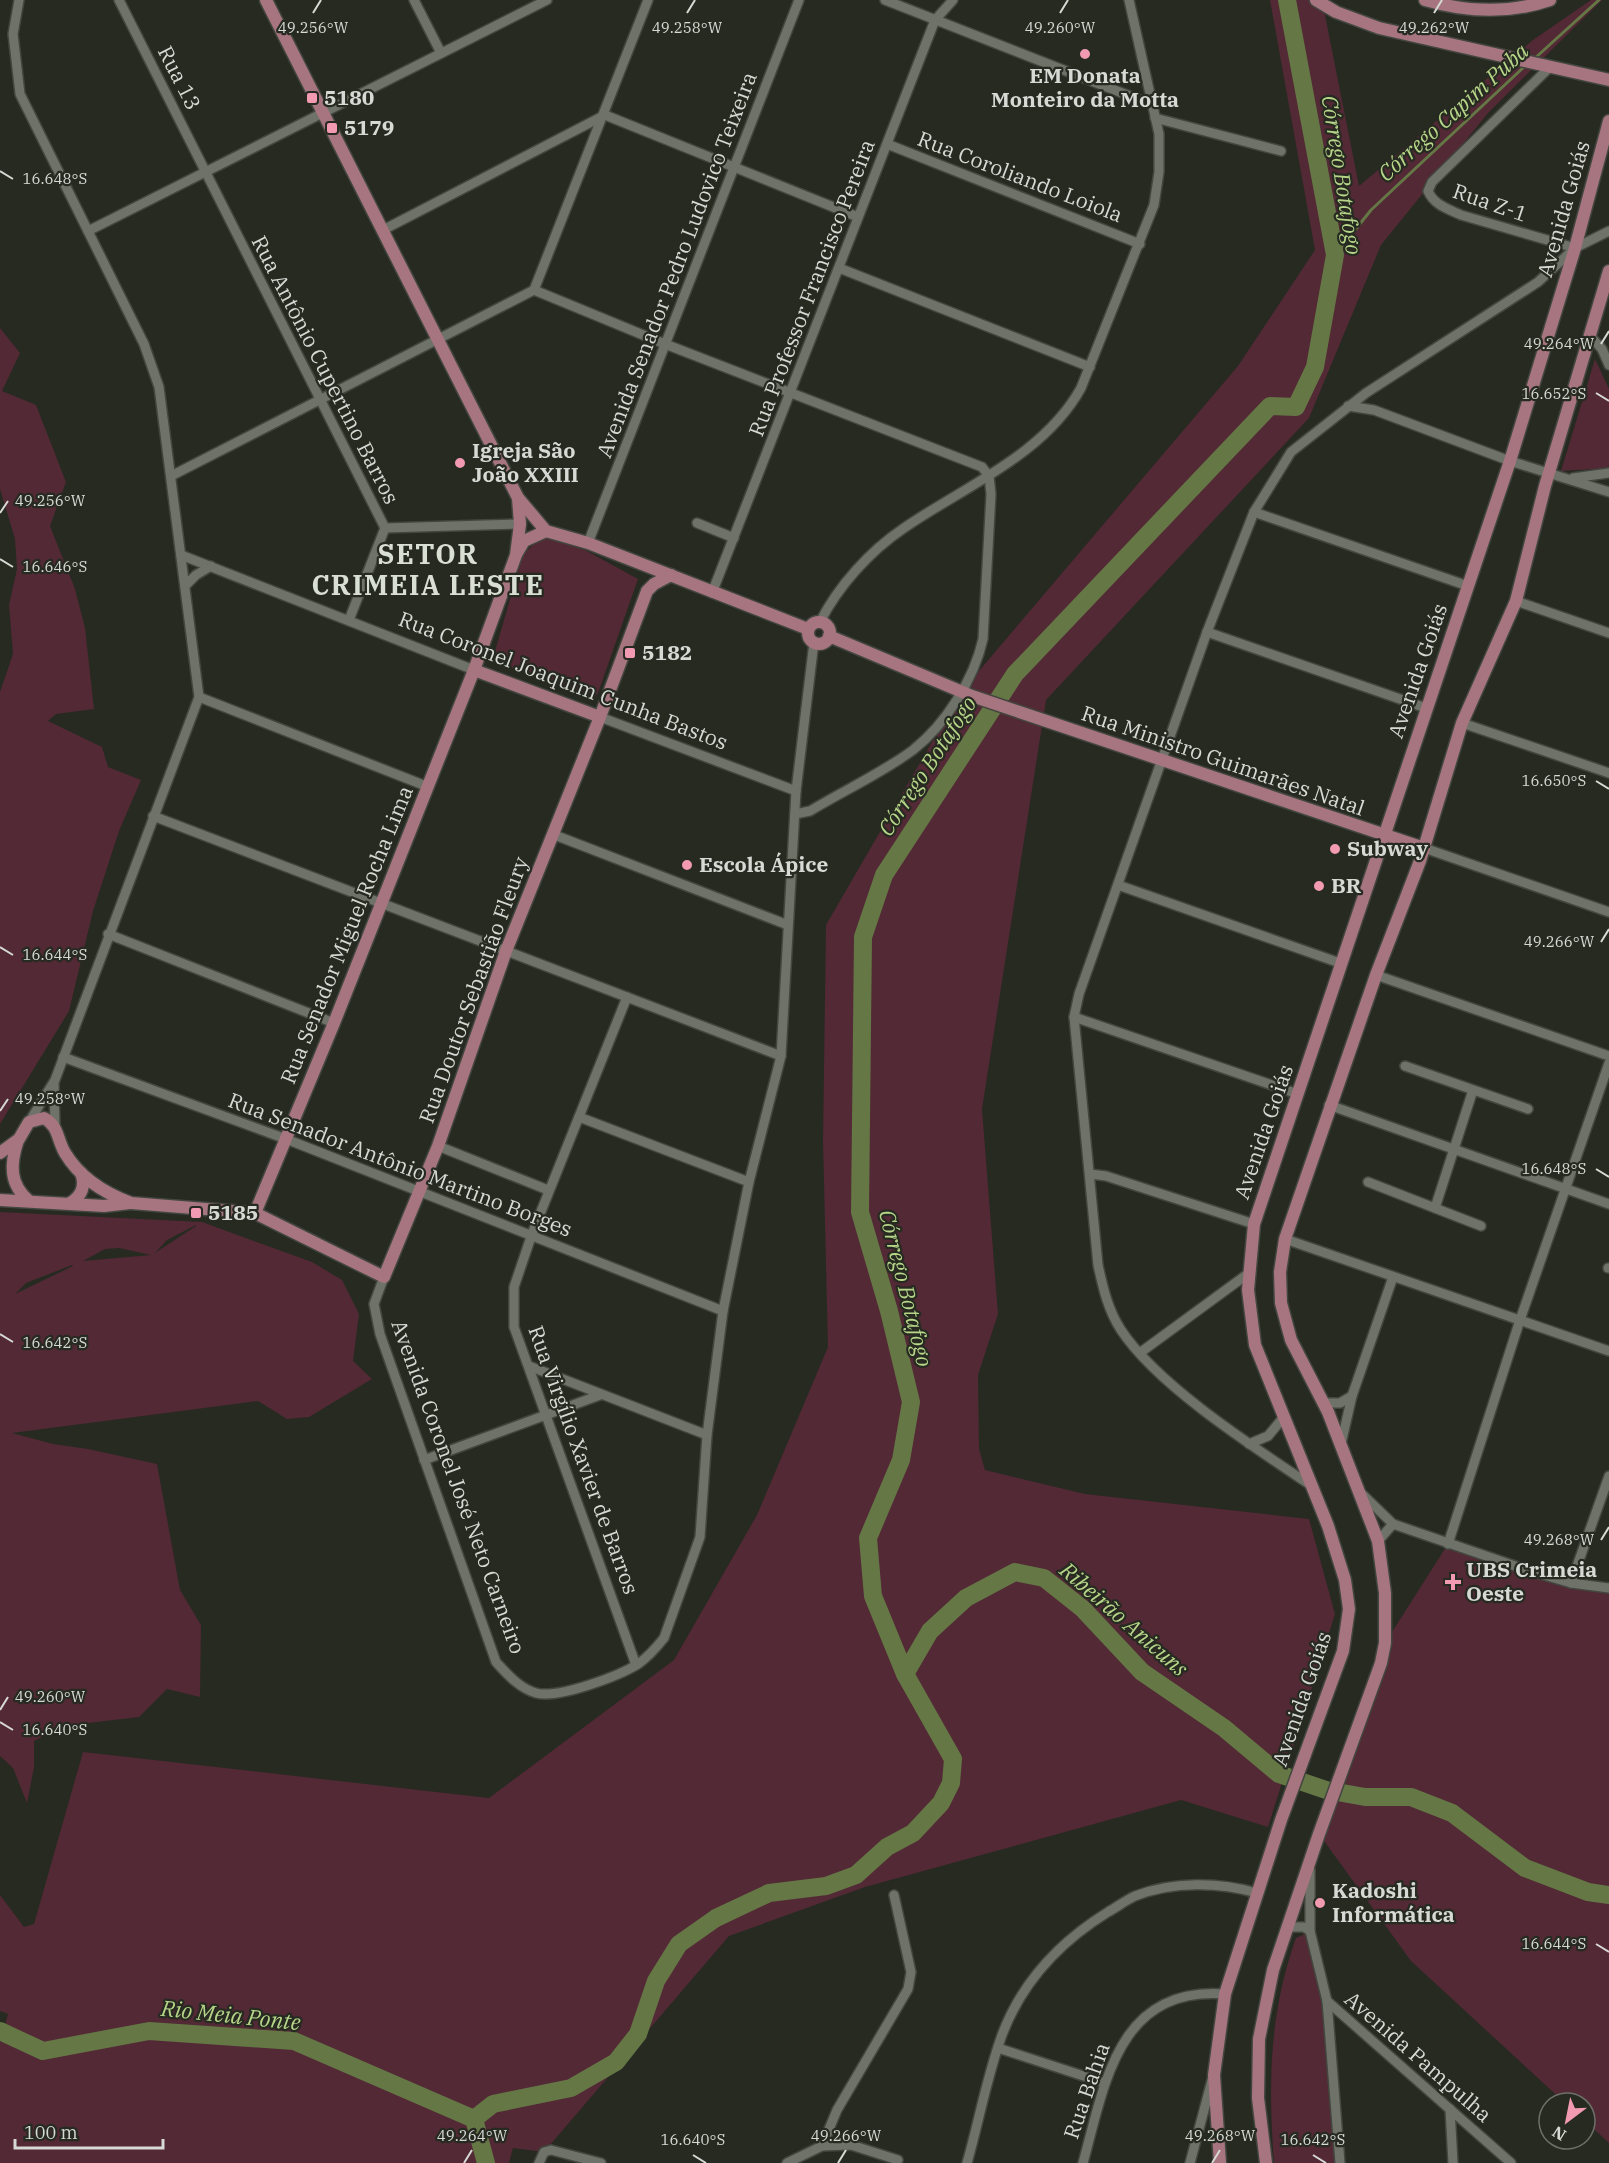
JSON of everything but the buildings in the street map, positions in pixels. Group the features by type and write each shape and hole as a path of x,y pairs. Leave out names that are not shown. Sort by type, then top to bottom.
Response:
{"main road":[{"path":"266,0 518,498 546,531 588,543 808,630"},
{"path":"1316,0 1346,17 1379,28 1609,80"},
{"path":"1425,0 1446,6 1496,10 1529,7 1550,0"},
{"name":"Avenida Goiás","path":"1220,2163 1214,2075 1225,1994 1281,1820 1343,1651 1349,1609 1345,1580 1328,1526 1255,1346 1248,1290 1254,1224 1382,835 1510,461 1575,248 1609,121"},
{"path":"1266,2163 1258,2098 1259,2039 1273,1971 1319,1834 1381,1663 1384,1643 1385,1593 1378,1540 1324,1403 1292,1340 1281,1303 1280,1272 1285,1239 1329,1105 1424,848 1462,723 1515,601 1550,472 1591,337 1604,310 1609,271"},
{"path":"516,555 520,524 518,498"},
{"path":"474,670 516,555 524,541 546,531"},
{"path":"640,564 647,591"},
{"path":"579,710 596,707 608,691 647,591 654,584 670,576"},
{"path":"820,622 826,625 829,636 825,642 814,642 809,637 808,630 813,624 820,622"},
{"name":"Rua Ministro Guimarães Natal","path":"829,636 966,694 1161,762 1424,848"},
{"name":"Rua Coronel Joaquim Cunha Bastos","path":"474,670 600,717"},
{"name":"Rua Senador Miguel Rocha Lima","path":"255,1213 334,1023 426,786 474,670"},
{"name":"Rua Doutor Sebastião Fleury","path":"384,1277 438,1146 506,951 600,717 608,691"},
{"path":"29,1201 18,1190 12,1174 12,1157 29,1122 44,1118 55,1126 60,1145 81,1173 104,1191 131,1203"},
{"path":"0,1153 19,1139"},
{"path":"70,1203 76,1199 82,1189 81,1173"},
{"path":"0,1200 104,1206 131,1203 255,1213 384,1277"}],"street":[{"path":"19,0 13,34 20,94 144,344 159,387 199,697 55,1080 29,1122"},
{"name":"Rua 13","path":"119,0 206,172"},
{"path":"414,0 441,53"},
{"path":"171,476 534,290 605,115 648,0"},
{"name":"Avenida Senador Pedro Ludovico Teixeira","path":"588,543 799,0"},
{"path":"885,0 1140,100 1151,100"},
{"name":"Rua Professor Francisco Pereira","path":"712,593 935,20 952,0"},
{"path":"820,622 847,579 903,529 989,476 1044,434 1070,409 1090,367 1140,244 1154,205 1159,172 1159,135 1129,0"},
{"path":"88,231 541,1"},
{"name":"Rua Z-1","path":"1547,66 1432,182 1428,191 1434,201 1461,215 1575,248"},
{"path":"383,230 605,115 858,218"},
{"path":"1155,118 1281,151"},
{"name":"Rua Coroliando Loiola","path":"886,144 1140,244"},
{"name":"Rua Antônio Cupertino Barros","path":"206,172 385,528 349,620"},
{"path":"1312,1486 1249,1444 1172,1384 1121,1330 1105,1298 1098,1265 1074,1017 1207,632 1254,512 1291,452 1366,393 1538,282 1575,248 1609,231"},
{"path":"838,268 1090,367"},
{"path":"534,290 665,344 982,467 989,476 991,494 983,639 966,694 933,731 912,750 810,811 795,814"},
{"path":"1591,337 1602,349 1609,365"},
{"path":"1366,393 1367,404 1374,410"},
{"path":"1348,406 1374,410 1510,461 1609,492"},
{"path":"1570,478 1609,473"},
{"path":"1254,512 1468,586"},
{"path":"697,523 734,538"},
{"path":"385,528 520,524"},
{"name":"Rua Coronel Joaquim Cunha Bastos","path":"181,555 474,670"},
{"path":"185,586 195,575 211,566"},
{"path":"1515,601 1609,633"},
{"path":"1207,632 1426,708"},
{"path":"636,1665 655,1651 664,1638 700,1537 707,1435 723,1311 749,1182 781,1056 796,791 814,642"},
{"path":"199,697 426,786"},
{"name":"Rua Coronel Joaquim Cunha Bastos","path":"600,717 796,791"},
{"path":"1462,723 1609,773"},
{"path":"153,816 781,1056"},
{"path":"552,834 788,925"},
{"name":"Rua Ministro Guimarães Natal","path":"1424,848 1609,912"},
{"path":"1118,885 1340,963"},
{"path":"108,934 334,1023"},
{"path":"1376,975 1609,1056"},
{"name":"Rua Virgílio Xavier de Barros","path":"627,997 532,1234 514,1287 514,1327 636,1665"},
{"path":"1074,1017 1298,1094"},
{"name":"Rua Senador Antônio Martino Borges","path":"63,1057 286,1139 723,1311"},
{"path":"1448,1544 1520,1320 1609,1064"},
{"path":"1405,1066 1528,1109"},
{"path":"55,1080 55,1126"},
{"path":"1435,1208 1473,1090"},
{"path":"1329,1105 1609,1204"},
{"path":"579,1117 749,1182"},
{"path":"438,1146 548,1190"},
{"path":"1090,1174 1107,1176 1254,1224"},
{"path":"1368,1182 1481,1226"},
{"path":"1285,1239 1609,1351"},
{"path":"1140,1352 1249,1273"},
{"name":"Avenida Coronel José Neto Carneiro","path":"384,1277 374,1304 380,1334 496,1662 515,1682 537,1693 565,1693 636,1665"},
{"path":"1340,1446 1352,1396 1394,1277"},
{"path":"529,1366 707,1435"},
{"path":"424,1460 600,1395"},
{"path":"1324,1403 1340,1403 1352,1396"},
{"path":"1249,1444 1268,1436 1283,1418"},
{"path":"1571,1583 1609,1476"},
{"path":"1360,1492 1393,1524 1571,1583 1609,1588"},
{"path":"1378,1540 1393,1524"},
{"name":"Avenida Pampulha","path":"1310,1862 1310,1931 1327,2001 1511,2163"},
{"path":"967,2163 998,2048 1018,2003 1046,1961 1075,1934 1135,1896 1196,1884 1257,1893"},
{"path":"822,2146 837,2110 908,1989 910,1964 894,1895"},
{"path":"1288,1927 1304,1927 1310,1931"},
{"name":"Rua Bahia","path":"1083,2163 1105,2083 1122,2041 1140,2020 1166,2003 1185,1996 1225,1994"},
{"path":"1327,2001 1340,2163"},
{"path":"998,2048 1105,2083"},
{"path":"1190,2163 1214,2075"},
{"path":"1449,2109 1453,2163"},
{"path":"788,2163 822,2146 851,2145 898,2160"},
{"path":"539,2163 544,2152 551,2150 600,2163"}],"shaded area":[{"path":"1270,0 1322,0 1359,186 1533,40 1591,0 1602,0 1488,113 1381,245 1309,418 1046,700 982,1109 998,1314 978,1375 979,1449 985,1470 1085,1494 1309,1519 1335,1614 1268,1827 1181,1800 865,1887 729,1936 544,2152 513,2148 509,2163 0,2163 0,2043 8,2014 0,2011 0,1895 24,1927 34,1924 83,1752 489,1798 674,1660 757,1515 828,1347 823,1141 826,925 961,692 1238,366 1315,250"},
{"path":"0,328 20,353 2,391 36,405 66,482 50,526 75,589 85,628 94,709 56,714 48,721 102,747 108,767 141,780 119,831 93,911 69,1011 0,1124 0,692 13,654 9,605 17,569 15,539 0,489"},
{"path":"1595,359 1609,389 1609,468 1561,471"},
{"path":"548,538 585,550 638,579 598,693 593,699 502,664 494,655 522,557 533,545"},
{"path":"0,1212 202,1222 312,1262 342,1280 359,1314 353,1361 372,1379 309,1417 287,1419 258,1401 12,1433 53,1444 157,1464 180,1590 201,1625 200,1697 167,1689 139,1717 63,1726 34,1741 34,1767 27,1803 13,1768 0,1756","holes":["196,1226 155,1253 167,1240","119,1248 151,1255 83,1261 105,1249","72,1265 73,1266 15,1294 26,1283"]},
{"path":"1448,1544 1571,1583 1609,1589 1609,2143 1597,2132 1597,2091 1552,2091 1411,1961 1319,1834 1385,1643"},
{"path":"1305,1934 1322,2003 1336,2163 1274,2163 1271,2077 1276,2022 1280,1994 1296,1938"}],"waterway":[{"name":"Córrego Botafogo","path":"905,1674 873,1596 868,1538 901,1460 911,1402 889,1311 860,1212 863,937 884,875 1015,674 1270,406 1296,407 1315,367 1335,255 1287,0"},
{"name":"Córrego Capim Puba","path":"1534,59 1599,0"},
{"name":"Córrego Capim Puba","path":"1335,255 1371,210 1526,65"},
{"name":"Ribeirão Anicuns","path":"474,2119 493,2104 571,2088 616,2062 638,2034 656,1981 679,1944 716,1918 769,1893 826,1886 856,1875 887,1847 913,1833 941,1803 951,1783 953,1759 905,1674 930,1631 966,1598 1015,1572 1044,1578 1083,1609 1142,1672 1224,1728 1279,1774 1326,1790 1365,1797 1411,1797 1452,1813 1525,1868 1588,1892 1609,1895"},
{"name":"Rio Meia Ponte","path":"0,2031 43,2051 149,2031 294,2041 474,2119"},
{"name":"Rio Meia Ponte","path":"474,2119 486,2163"}],"place":[{"name":"EM Donata Monteiro da Motta","path":"1085,54"},
{"name":"5180","path":"312,98"},
{"name":"5179","path":"332,128"},
{"name":"Igreja São João XXIII","path":"460,463"},
{"name":"5182","path":"630,653"},
{"name":"Subway","path":"1335,849"},
{"name":"Escola Ápice","path":"687,865"},
{"name":"BR","path":"1319,886"},
{"name":"5185","path":"196,1213"},
{"name":"UBS Crimeia Oeste","path":"1453,1582"},
{"name":"Kadoshi Informática","path":"1320,1903"}],"district":[{"name":"SETOR CRIMEIA LESTE","path":"428,570"}]}
